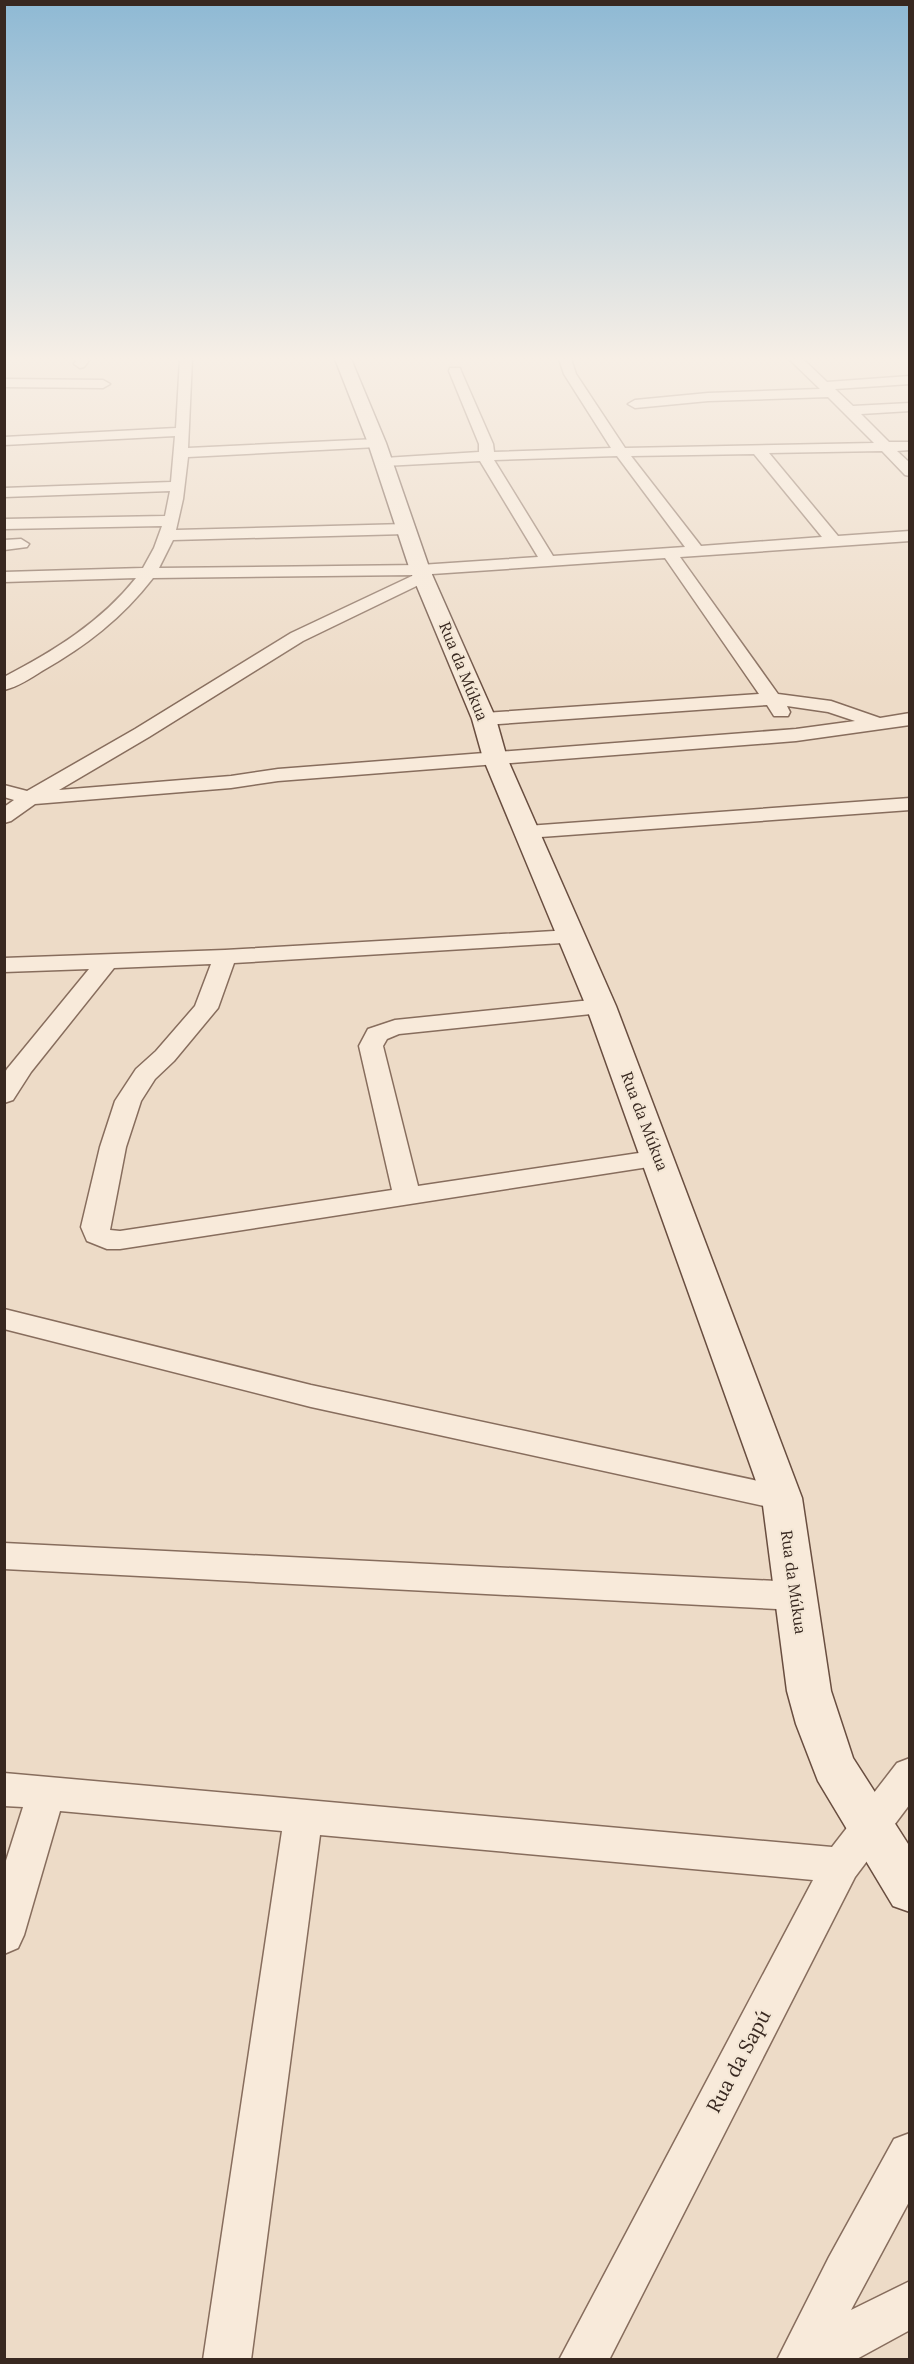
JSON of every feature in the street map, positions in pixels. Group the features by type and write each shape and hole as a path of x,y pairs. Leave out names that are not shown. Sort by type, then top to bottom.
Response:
{"street":[{"path":"4,685 58,653 117,612 149,573 169,528 179,469"},
{"name":"Rua da Múkua","path":"386,469 423,573 484,719 495,758 601,1006 659,1158 782,1498 809,1691 818,1724 834,1767 909,1890"},
{"path":"491,469 548,560"},
{"path":"634,469 695,549"},
{"path":"775,469 833,540"},
{"path":"4,493 176,486"},
{"path":"4,524 169,528 406,529"},
{"path":"4,577 149,573 423,573 548,560 909,536"},
{"path":"668,551 796,735"},
{"path":"4,817 30,798 142,733 297,637 423,573"},
{"path":"484,719 773,699 831,707 877,722"},
{"path":"4,791 30,798 796,735 909,719"},
{"path":"527,831 909,804"},
{"path":"8,968 108,960 225,957 571,937"},
{"path":"225,957 206,1008 165,1056 145,1074 128,1101 113,1147 95,1227 97,1235 107,1240 120,1240 659,1158"},
{"path":"4,1095 20,1069 108,960"},
{"path":"407,1196 371,1046 377,1034 395,1027 601,1006"},
{"path":"4,1319 311,1396 782,1498"},
{"path":"4,1556 796,1596"},
{"name":"Rua da Sapú","path":"583,2360 841,1865 909,1774"},
{"path":"4,1790 841,1865"},
{"path":"4,1935 46,1793"},
{"path":"227,2360 303,1816"},
{"path":"801,2360 909,2155"},
{"path":"806,2360 909,2304"}]}
